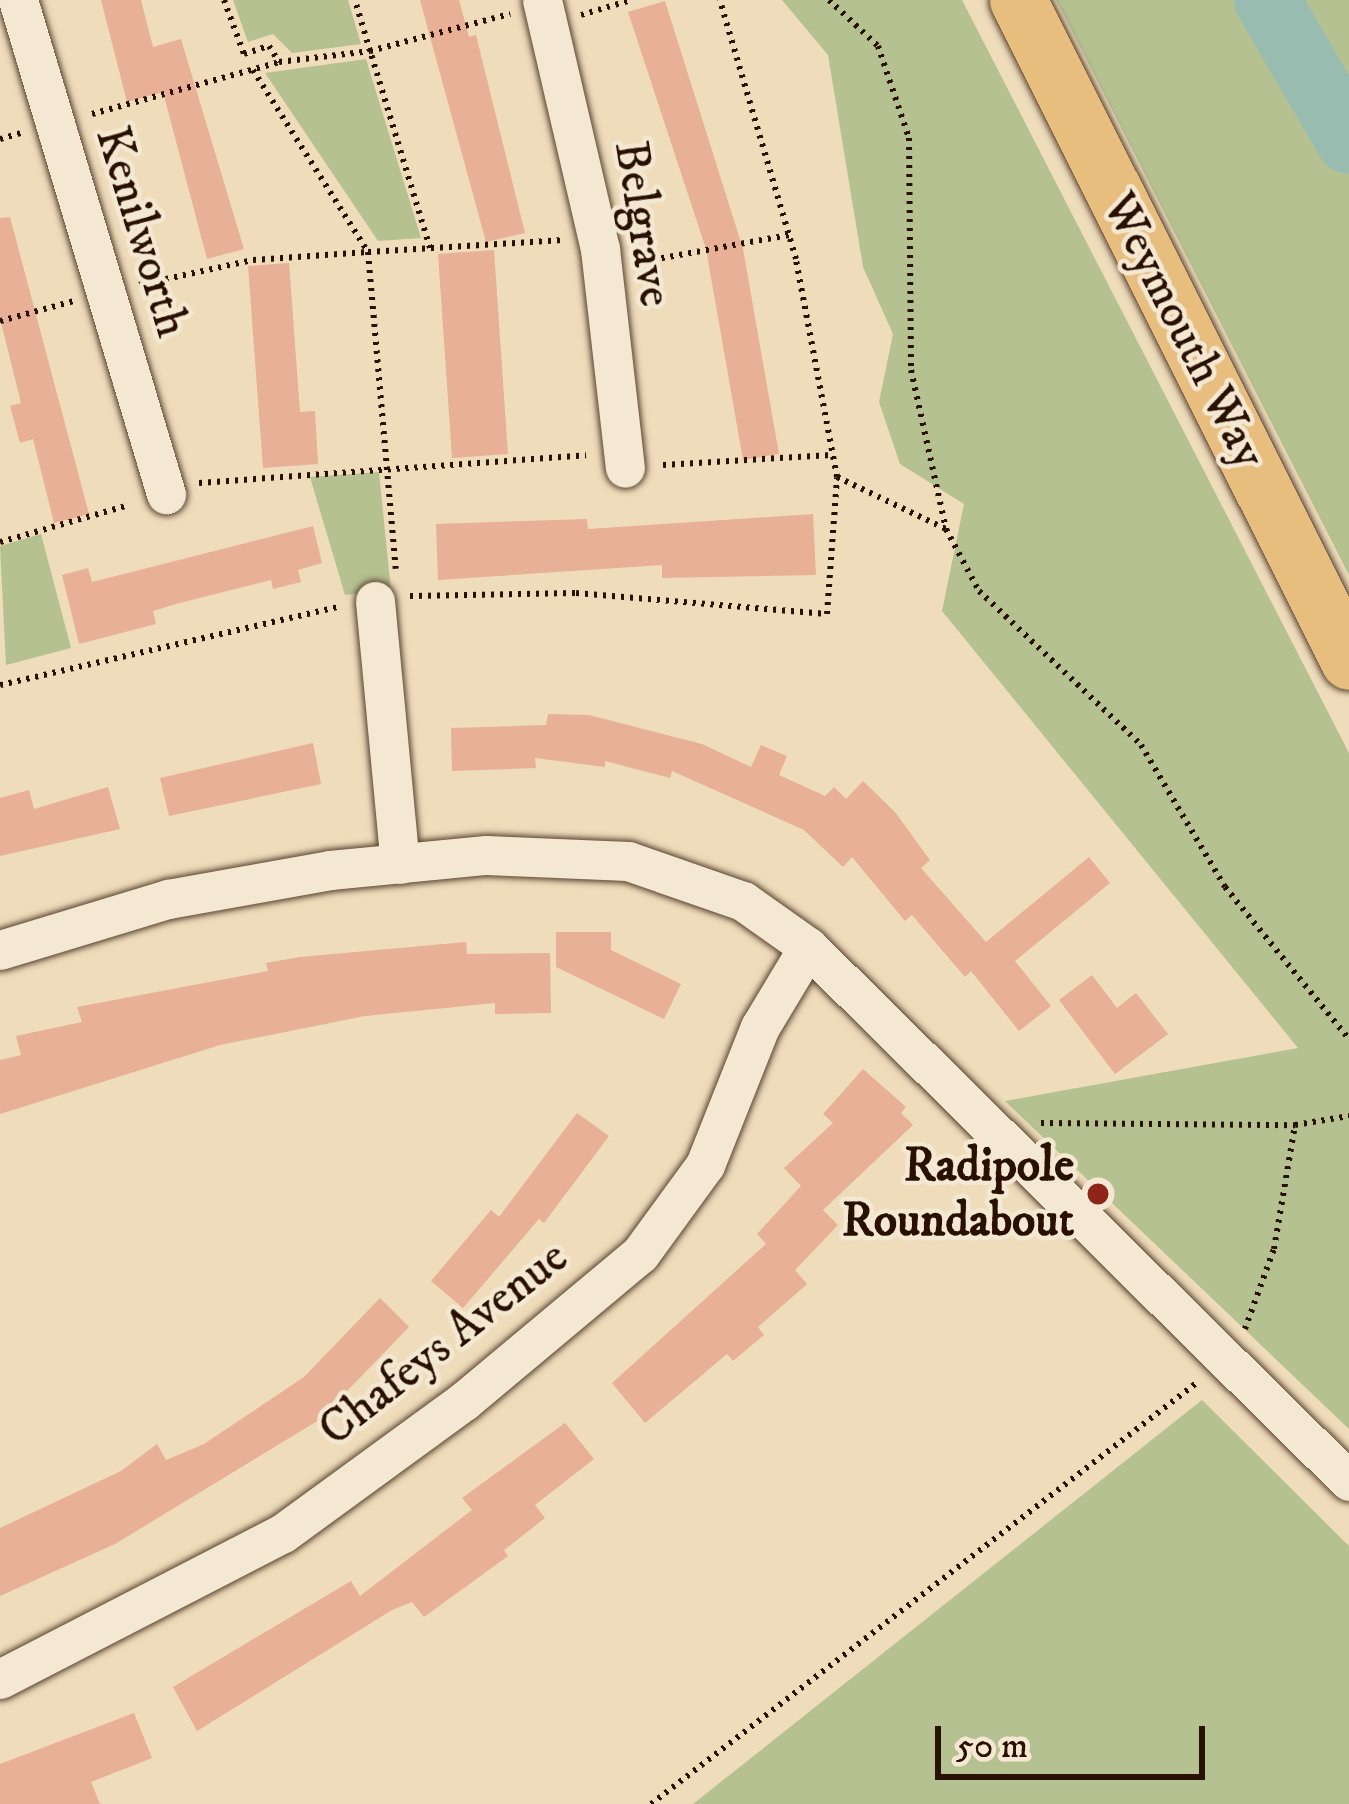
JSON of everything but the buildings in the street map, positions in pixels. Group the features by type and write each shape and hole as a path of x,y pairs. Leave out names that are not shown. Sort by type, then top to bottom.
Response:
{"highway":[{"name":"Weymouth Way","path":"1018,0 1349,662"}],"street":[{"name":"Kenilworth","path":"18,0 166,494"},
{"name":"Belgrave","path":"545,10 600,254 625,468"},
{"path":"387,599 400,864"},
{"path":"0,950 168,899 486,856 628,861 742,901 808,947 1000,1138 1214,1369 1349,1481"},
{"name":"Chafeys Avenue","path":"0,1679 283,1533 464,1401 640,1254 705,1165 760,1027 808,947"}],"path":[{"path":"224,0 244,54 269,46 280,62"},
{"path":"355,0 430,248"},
{"path":"0,139 280,62 370,51 545,10 632,0"},
{"path":"0,685 387,599 576,593 827,614 837,477 789,235 720,0"},
{"path":"829,0 878,46 909,138 911,370 946,530 979,591 1142,745 1225,887 1349,1040"},
{"path":"253,70 368,252 384,465 387,599"},
{"path":"0,321 253,260 430,248 600,254 789,235"},
{"path":"0,542 214,478 584,454 625,468 832,454"},
{"path":"837,477 946,530"},
{"path":"1000,1138 1019,1123 1295,1125 1349,1116"},
{"path":"651,1804 1214,1369 1241,1340 1274,1249 1295,1125"}],"green space":[{"path":"233,0 348,0 361,44 292,53 273,34 248,42"},
{"path":"782,0 962,0 1349,753 1349,1429 1005,1101 1298,1048 942,611 964,504 900,464 879,402 893,334 863,267 828,55"},
{"path":"1056,0 1349,0 1349,575"},
{"path":"366,59 421,238 378,241 265,73"},
{"path":"379,472 391,591 345,595 310,477"},
{"path":"41,534 71,648 6,665 0,546"},
{"path":"1202,1400 1349,1546 1349,1804 693,1804"}],"waterway":[{"path":"1267,0 1349,141"}],"place":[{"name":"Radipole Roundabout","path":"1098,1194"}]}
